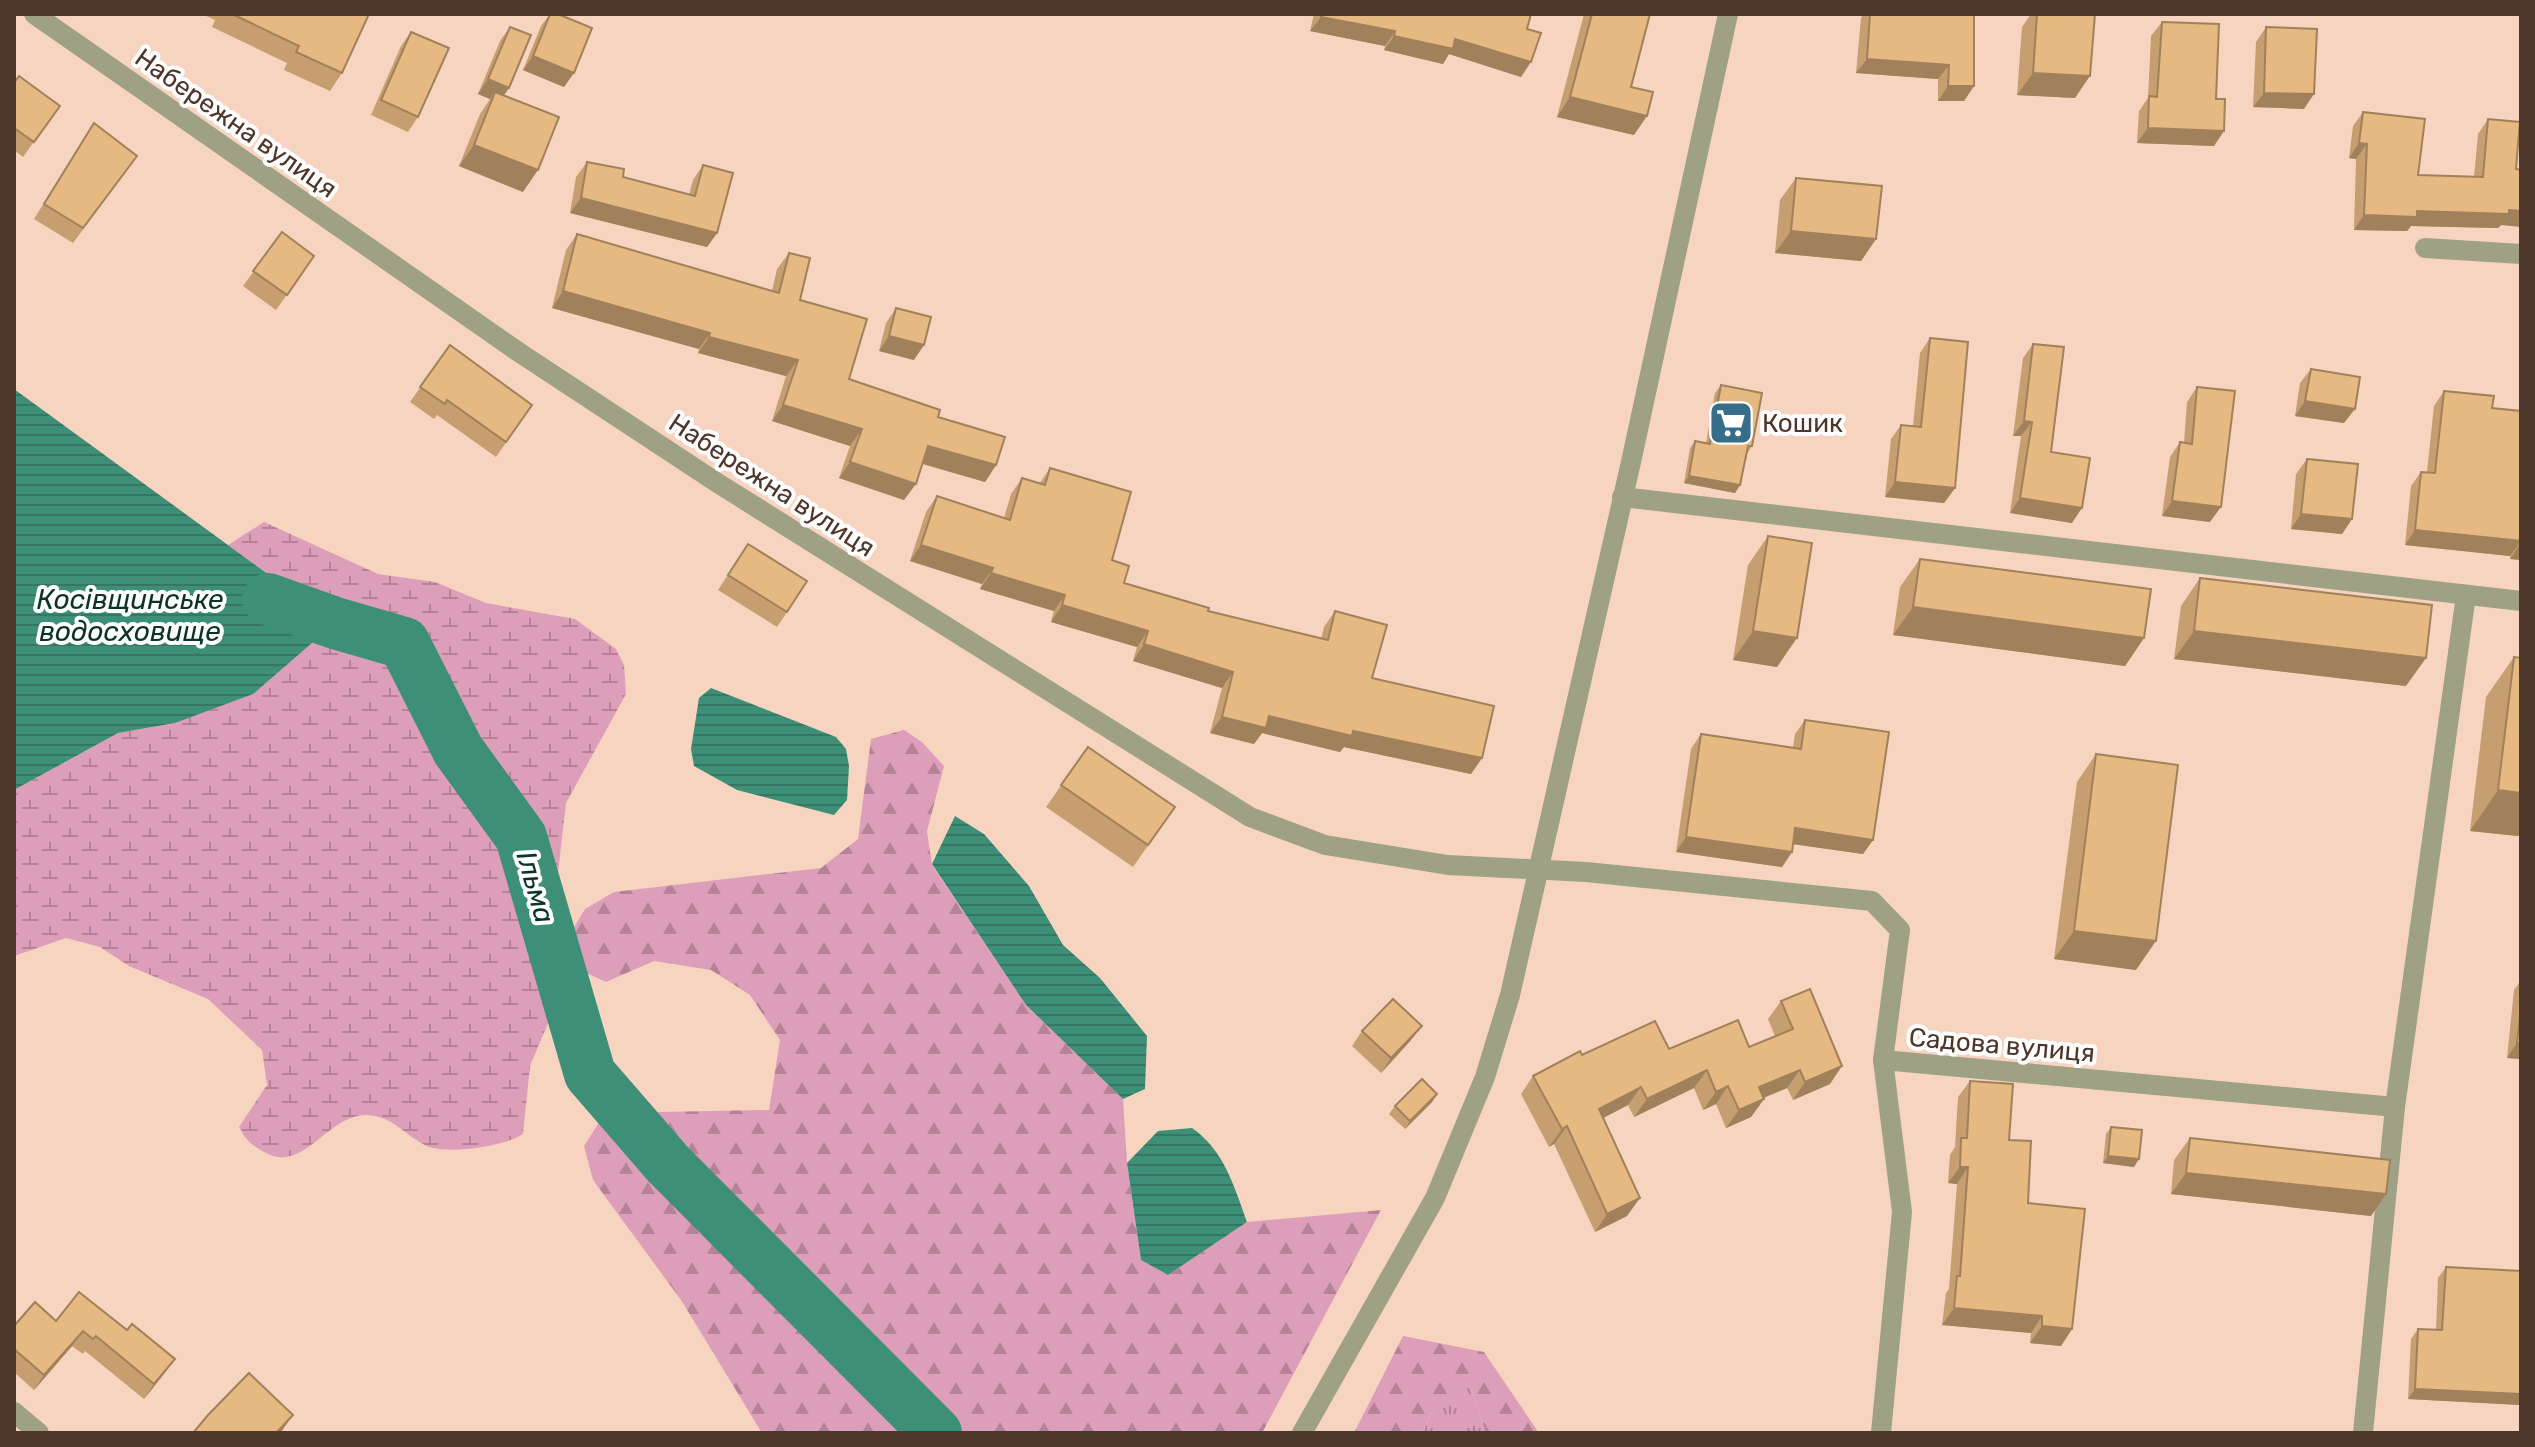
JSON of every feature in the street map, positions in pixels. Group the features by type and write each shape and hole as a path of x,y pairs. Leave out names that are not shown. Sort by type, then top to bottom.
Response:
{"street":[{"name":"Набережна вулиця","path":"34,14 530,360 716,482 1250,817 1325,845 1448,865 1586,872 1872,901 1900,930 1883,1060"},
{"path":"1302,1433 1435,1198 1485,1077 1510,995 1728,14"},
{"path":"2425,248 2521,254"},
{"path":"1622,497 2521,601"},
{"path":"2363,1433 2395,1107 2466,595"},
{"name":"Садова вулиця","path":"1881,1433 1902,1212 1883,1060 2395,1107"},
{"path":"14,1412 39,1433"}],"green space":[{"path":"264,522 378,574 435,582 486,603 575,619 616,649 624,665 626,694 566,803 545,987 549,1021 530,1066 523,1134 515,1138 476,1148 436,1149 419,1142 384,1119 367,1115 353,1117 340,1124 291,1156 278,1157 264,1152 249,1142 239,1127 267,1085 262,1050 208,999 129,966 100,947 66,938 14,956 14,790 118,733 175,723 335,623 228,545"},
{"path":"904,730 922,742 944,766 927,831 932,865 1026,1005 1123,1099 1127,1163 1141,1260 1168,1275 1247,1222 1381,1210 1262,1433 762,1433 681,1300 593,1180 584,1146 605,1113 769,1110 780,1040 750,995 711,970 654,961 606,982 574,967 569,936 585,909 614,892 821,868 858,839 871,739"},
{"path":"1403,1336 1484,1352 1539,1433 1486,1433 1472,1391 1463,1379 1433,1410 1422,1433 1354,1433"},
{"path":"1463,1378 1472,1391 1486,1433 1422,1433 1433,1410"}],"water":[{"name":"Косівщинське водосховище","path":"14,389 335,623 253,694 175,723 118,733 14,790"},
{"path":"711,688 836,737 846,749 849,766 847,800 834,815 737,790 694,766 691,749 699,698"},
{"path":"955,816 984,834 1029,886 1063,945 1100,978 1147,1036 1145,1089 1123,1099 1026,1005 932,864"},
{"path":"1192,1128 1220,1158 1247,1222 1168,1275 1141,1260 1127,1163 1158,1131"}],"building":[{"path":"232,14 369,14 342,73 296,52 299,46"},
{"path":"550,14 558,14 592,28 574,73 533,56"},
{"path":"1321,14 1531,14 1527,29 1541,33 1531,62 1455,39 1453,49 1394,36 1395,31 1321,17"},
{"path":"1592,14 1650,14 1631,87 1653,92 1647,116 1570,97"},
{"path":"1870,14 1974,14 1974,86 1948,86 1949,65 1867,59"},
{"path":"2037,14 2095,14 2090,76 2033,73"},
{"path":"2162,22 2219,24 2216,99 2225,99 2224,131 2148,128 2149,96 2157,97"},
{"path":"510,27 531,35 509,88 488,79"},
{"path":"2266,27 2317,29 2314,94 2264,93"},
{"path":"411,32 449,48 418,117 381,100"},
{"path":"19,76 60,106 34,142 14,128 14,83"},
{"path":"495,92 559,117 538,170 474,145"},
{"path":"2363,112 2425,119 2418,175 2483,177 2488,119 2520,122 2516,169 2521,170 2521,211 2509,210 2509,214 2417,211 2417,217 2364,215 2367,144 2359,143"},
{"path":"94,123 137,156 83,228 44,204"},
{"path":"587,162 624,169 623,177 695,196 703,165 733,173 717,233 581,198"},
{"path":"1796,178 1882,186 1876,239 1791,231"},
{"path":"282,232 314,256 287,295 253,271"},
{"path":"577,234 779,293 789,253 810,258 800,300 867,319 849,379 940,410 938,417 1005,437 996,465 928,446 916,484 850,462 862,429 783,405 798,360 709,337 710,333 563,291"},
{"path":"896,308 931,317 924,345 889,336"},
{"path":"1930,338 1968,342 1955,488 1895,482 1901,425 1921,427"},
{"path":"2033,344 2064,347 2051,452 2090,458 2082,508 2020,498 2032,422 2024,421"},
{"path":"450,345 532,405 506,442 447,400 445,404 420,387"},
{"path":"2311,369 2360,377 2355,409 2305,401"},
{"path":"1721,385 1762,393 1752,446 1748,446 1740,485 1689,476 1695,441 1710,444"},
{"path":"2197,387 2235,391 2221,507 2172,501 2180,442 2192,444"},
{"path":"2444,391 2494,396 2492,408 2521,411 2521,541 2415,530 2421,472 2435,473"},
{"path":"2307,459 2358,464 2352,519 2301,514"},
{"path":"1050,468 1131,492 1112,560 1129,566 1124,583 1209,608 1208,611 1328,640 1335,611 1387,625 1372,678 1494,706 1482,758 1353,731 1352,736 1269,716 1266,728 1222,717 1233,672 1144,644 1148,631 1062,605 1065,595 991,573 993,568 921,545 937,496 1010,520 1022,478 1045,485"},
{"path":"1768,536 1812,543 1797,638 1753,631"},
{"path":"748,544 807,581 787,612 728,575"},
{"path":"1920,559 2151,589 2144,638 1913,607"},
{"path":"2200,578 2432,605 2426,658 2194,631"},
{"path":"2514,657 2521,658 2521,793 2498,790"},
{"path":"1805,720 1889,732 1873,840 1795,828 1792,852 1686,837 1701,734 1801,749"},
{"path":"1088,747 1175,807 1148,845 1061,785"},
{"path":"2096,754 2178,765 2156,941 2074,931"},
{"path":"1810,989 1842,1066 1805,1082 1800,1070 1759,1087 1764,1099 1739,1110 1728,1086 1716,1092 1707,1070 1647,1099 1641,1087 1599,1109 1640,1198 1607,1214 1567,1126 1562,1129 1533,1076 1580,1051 1582,1055 1655,1021 1669,1049 1738,1020 1749,1047 1793,1029 1781,1001"},
{"path":"1393,999 1422,1026 1391,1058 1362,1031"},
{"path":"2521,1009 2521,1043 2517,1043"},
{"path":"1422,1079 1437,1094 1410,1121 1395,1106"},
{"path":"1970,1081 2013,1084 2009,1140 2031,1141 2028,1203 2085,1209 2072,1329 2042,1326 2042,1316 1954,1308 1957,1276 1960,1276 1968,1167 1960,1167 1961,1138 1967,1138"},
{"path":"2111,1127 2142,1130 2139,1159 2108,1156"},
{"path":"2190,1138 2390,1160 2386,1194 2186,1173"},
{"path":"2446,1267 2521,1271 2521,1394 2415,1389 2418,1329 2442,1330"},
{"path":"79,1292 127,1330 132,1324 175,1359 154,1384 96,1336 93,1339 83,1331 44,1375 14,1349 14,1326 35,1302 56,1321"},
{"path":"249,1373 293,1415 276,1433 193,1433 208,1415"}],"waterway":[{"name":"Ільма","path":"268,599 404,643 458,750 521,837 590,1074 668,1164 936,1433"}],"place":[{"name":"Кошик","path":"1731,423"}]}
